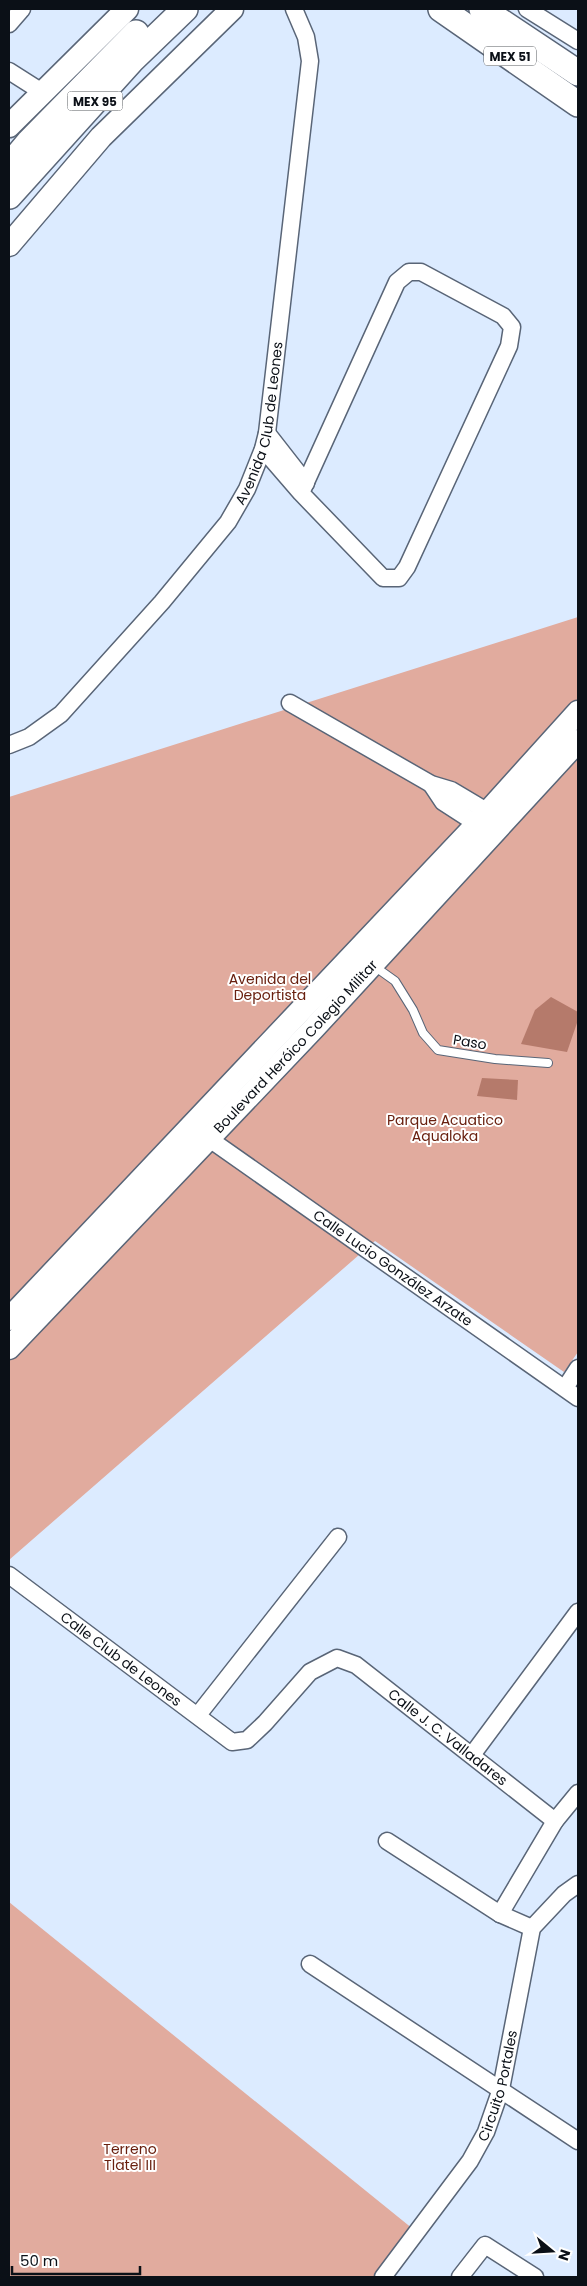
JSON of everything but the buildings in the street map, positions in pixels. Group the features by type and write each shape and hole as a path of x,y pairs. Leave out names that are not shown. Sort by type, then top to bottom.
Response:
{"main road":[{"path":"9,126 127,9"},
{"name":"MEX 95","path":"9,166 29,142 109,59 161,9"},
{"name":"MEX 95","path":"9,196 132,61 185,9"},
{"path":"9,245 101,137 232,9"},
{"name":"MEX 51","path":"441,9 578,104"},
{"name":"MEX 51","path":"482,9 578,73"},
{"name":"Boulevard Heróico Colegio Militar","path":"9,1319 482,818 578,712"},
{"name":"Boulevard Heróico Colegio Militar","path":"9,1348 372,965 578,741"}],"street":[{"path":"9,24 22,9"},
{"name":"Avenida Club de Leones","path":"9,745 29,737 61,714 162,602 228,522 248,489 267,433 310,61 306,37 294,9"},
{"path":"527,9 578,41"},
{"path":"9,71 42,92"},
{"path":"263,449 303,488 383,578 399,578 407,567 508,346 512,327 503,316 422,272 409,272 398,282 303,488"},
{"path":"267,433 303,488"},
{"path":"290,703 431,784 451,790 482,818"},
{"name":"Calle Lucio González Arzate","path":"208,1138 572,1393"},
{"path":"572,1393 578,1368"},
{"path":"198,1715 338,1537"},
{"name":"Calle Club de Leones","path":"9,1575 232,1742 247,1740 265,1723 310,1672 337,1658"},
{"path":"472,1756 578,1612"},
{"name":"Calle J. C. Valladares","path":"337,1658 356,1665 555,1821"},
{"path":"500,1914 555,1821 578,1793"},
{"path":"387,1841 500,1914 532,1928 564,1894 578,1884"},
{"name":"Circuito Portales","path":"383,2277 470,2161 486,2132 501,2089 532,1928"},
{"path":"310,1964 578,2141"},
{"path":"460,2277 485,2245 535,2277"}],"lane":[{"name":"Paso","path":"372,965 395,981 413,1010 423,1034 438,1050 495,1059 548,1063"}],"green space":[{"name":"Avenida del Deportista","path":"578,617 578,1352 564,1372 375,1241 9,1560 9,797"},
{"name":"Terreno Tlatel III","path":"9,1902 413,2229 374,2277 9,2277"}],"shaded area":[{"path":"551,997 578,1012 578,1020 567,1052 521,1044 535,1010"},
{"path":"482,1078 518,1080 517,1100 477,1096"}],"park label":[{"name":"Parque Acuatico Aqualoka","path":"445,1128"}]}
